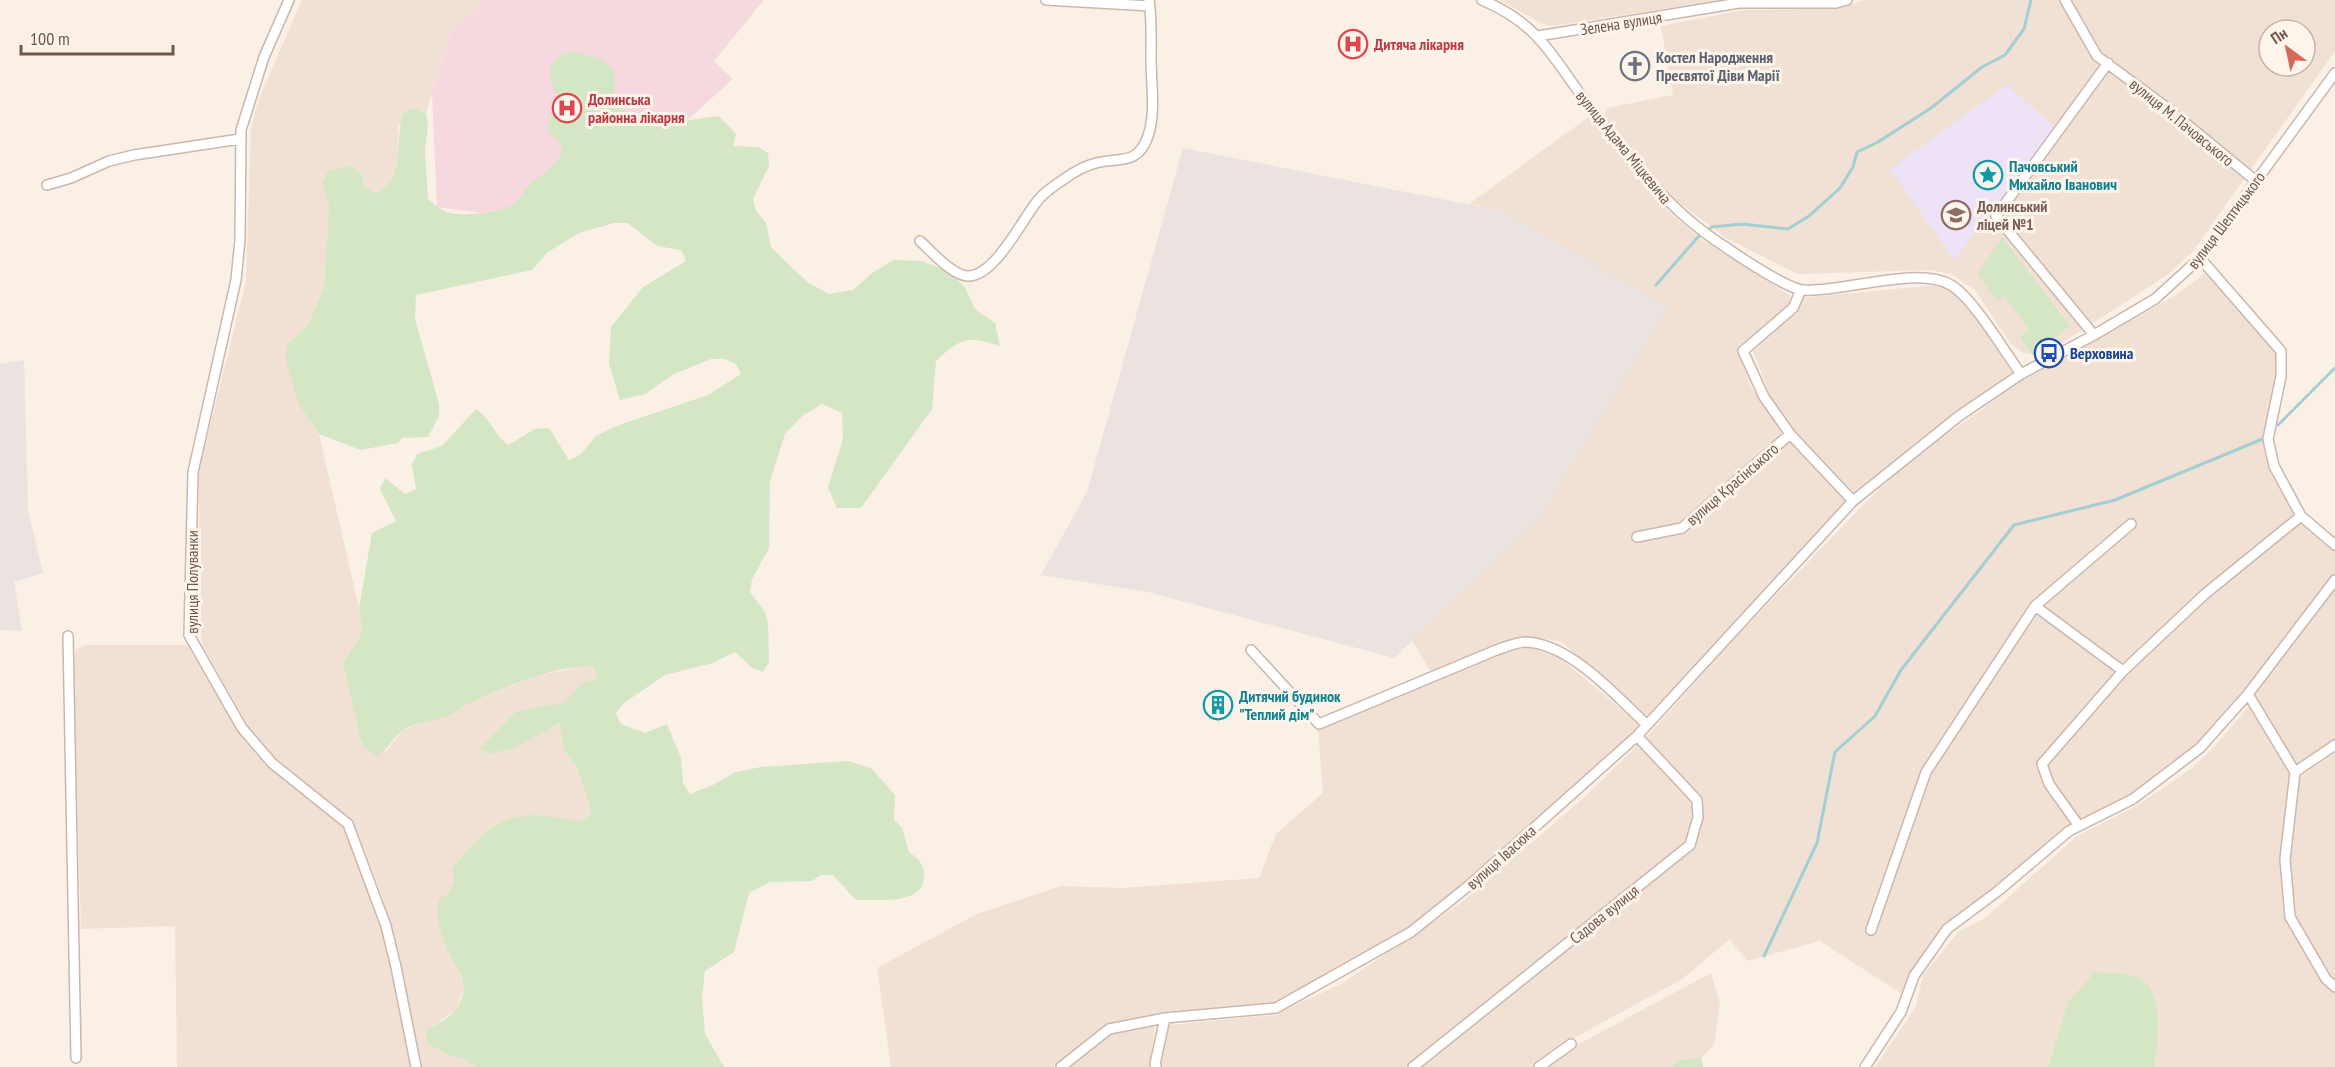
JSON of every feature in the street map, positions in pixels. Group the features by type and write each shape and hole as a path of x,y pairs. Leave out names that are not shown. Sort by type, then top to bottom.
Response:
{"street":[{"name":"вулиця Полуванки","path":"289,0 264,57 241,130 240,240 236,280 193,472 189,635 242,728 272,763 348,824 386,926 416,1067"},
{"path":"920,241 955,272 966,276 977,274 997,257 1039,199 1053,186 1079,169 1098,162 1130,159 1140,151 1148,136 1151,110 1150,3 1046,0"},
{"name":"вулиця Адама Міцкевича","path":"1482,0 1503,9 1538,36 1591,109 1659,194 1720,244 1760,269 1801,290"},
{"name":"Зелена вулиця","path":"1538,36 1738,3 1836,3 1848,0"},
{"name":"вулиця М. Пачовського","path":"2065,0 2097,56 2256,181"},
{"path":"2094,334 1996,216 2108,63"},
{"name":"вулиця Шептицького","path":"1853,501 1959,416 2021,374 2154,298 2200,258 2335,73"},
{"path":"46,185 71,178 109,161 134,155 240,139"},
{"path":"2200,258 2281,351 2281,376 2268,439 2274,466 2301,516 2335,545"},
{"path":"1801,290 1923,278 1948,284 1965,296 2021,374"},
{"name":"вулиця Красінського","path":"1801,290 1793,308 1743,351 1764,397 1790,434 1853,501"},
{"name":"вулиця Красінського","path":"1637,537 1682,528 1790,434"},
{"name":"вулиця Івасюка","path":"1062,1067 1109,1029 1165,1018 1276,1008 1411,932 1472,883 1637,736 1853,501"},
{"path":"2079,826 2049,784 2042,764 2123,671 2205,594 2301,516"},
{"path":"1871,930 1926,772 2036,606 2131,524"},
{"path":"1865,1067 1901,1012 1914,976 1947,929 1998,891 2069,831 2133,799 2200,748 2248,694 2335,580"},
{"path":"2036,606 2123,671"},
{"path":"68,636 76,1058"},
{"path":"1251,650 1319,724 1494,651 1524,642 1542,645 1568,657 1598,680 1646,724"},
{"path":"2248,694 2295,772 2285,859 2290,917 2326,979 2335,987"},
{"name":"Садова вулиця","path":"1413,1067 1690,844 1698,817 1697,800 1637,736"},
{"path":"2295,772 2335,745"},
{"path":"1156,1067 1165,1018"},
{"path":"1539,1067 1571,1044"}],"shaded area":[{"path":"302,0 480,0 477,11 452,29 426,113 414,108 398,127 399,165 387,187 377,193 365,187 361,174 322,183 329,206 324,287 308,325 289,343 298,404 319,434 359,608 362,632 343,664 360,737 365,748 387,751 401,732 424,720 450,715 469,703 532,677 582,666 594,667 597,679 583,682 566,702 516,711 481,748 490,754 515,748 560,723 563,747 577,767 592,813 581,821 529,815 455,881 449,893 445,946 457,964 464,987 456,1010 426,1031 451,1056 462,1058 476,1067 421,1067 399,955 382,895 353,822 275,759 251,731 203,646 200,633 199,470 246,281 251,129 258,101"},
{"name":"Долинська районна лікарня","path":"480,0 764,0 714,61 733,79 681,126 525,205 481,213 437,207 432,93 452,29 477,11"},
{"path":"1500,0 1721,0 1552,26 1543,24"},
{"path":"1865,0 2061,0 2096,60 2234,157 2099,52 2068,0 2335,0 2335,51 2317,76 2317,18 2257,18 2257,78 2316,78 2194,250 2171,272 2149,287 2054,348 2038,355 2023,353 2010,343 1975,290 1951,274 1931,270 1797,274 1726,238 1660,188 1604,116 1607,108 1673,95 1661,26 1742,10 1835,9"},
{"name":"Долинський ліцей №1","path":"2007,85 2057,129 1954,260 1890,169"},
{"path":"1590,116 1659,203 1698,237 1789,295 1790,305 1737,350 1751,387 1782,431 1849,502 1647,718 1562,642 1538,638 1430,671 1412,640 1538,520 1668,307 1502,211 1469,204"},
{"path":"1183,148 1502,211 1669,307 1538,520 1394,658 1148,592 1041,575 1087,492"},
{"path":"2208,271 2279,352 2279,375 2265,438 2296,515 2335,549 2335,576 2246,692 2199,747 2132,796 2066,828 1996,889 1944,927 1911,974 1902,994 1820,941 1747,961 1730,939 1682,979 1574,1038 1533,1067 1161,1067 1159,1064 1169,1025 1274,1015 1341,984 1462,902 1587,795 1651,732 1735,638 1871,497 1914,457 1983,409 2014,383 2045,369 2176,295"},
{"path":"1936,285 1965,300 2012,373 1857,492 1851,492 1794,432 1770,395 1753,351 1798,311 1800,298"},
{"path":"24,360 28,511 43,573 14,582 22,631 0,630 0,364"},
{"path":"2335,588 2335,741 2297,767 2254,694"},
{"path":"84,645 187,645 236,728 255,753 345,828 352,842 386,941 410,1067 177,1067 175,926 81,929 73,660 75,650"},
{"path":"1528,647 1559,657 1641,726 1476,874 1407,929 1275,1004 1166,1013 1108,1025 1053,1067 891,1067 877,968 977,914 1061,886 1123,888 1259,878 1276,834 1323,793 1318,728 1516,649"},
{"path":"2250,705 2290,775 2280,858 2286,920 2322,982 2335,993 2335,1067 2155,1067 2157,1013 2068,1002 2048,1067 1875,1067 1916,1007 1923,975 1958,932 1985,918 2077,836 2138,805 2192,768 2215,746"},
{"path":"2335,753 2335,981 2330,977 2296,917 2289,859 2300,777"},
{"path":"1711,973 1720,1005 1714,1045 1701,1058 1680,1060 1672,1067 1547,1067 1579,1044"},
{"path":"1155,1023 1150,1067 1066,1067 1110,1033"}],"green space":[{"path":"571,51 607,63 615,76 614,98 630,116 682,121 719,116 736,134 733,146 758,147 768,153 769,166 753,199 756,211 766,223 771,247 807,282 829,294 853,290 872,273 894,260 921,261 946,270 965,287 975,309 995,323 1000,346 980,341 965,341 952,347 936,361 932,409 861,508 837,508 828,487 843,439 842,413 822,404 802,416 785,434 770,481 769,548 752,579 750,592 765,612 768,623 769,662 763,672 752,668 735,652 713,663 665,675 624,703 616,713 621,724 645,733 667,724 681,758 683,783 690,794 713,785 736,772 761,767 848,761 871,768 895,795 894,820 902,828 909,852 918,860 923,869 924,878 921,887 907,897 897,899 856,900 833,875 821,875 812,881 770,882 749,893 734,952 705,971 702,997 705,1034 724,1067 476,1067 462,1058 451,1056 427,1043 426,1031 456,1009 463,991 461,975 443,939 438,916 439,899 449,893 455,881 452,869 485,833 506,820 530,815 581,821 592,813 577,767 563,748 560,723 515,748 490,754 480,748 516,711 565,702 583,682 597,679 594,667 565,669 531,678 467,704 450,715 408,727 376,756 365,748 360,737 343,664 362,632 359,608 372,533 396,521 380,489 385,478 405,494 416,489 412,465 417,454 442,446 476,409 508,445 535,429 549,428 569,460 580,455 596,436 619,425 708,395 741,374 736,364 725,359 711,359 674,374 645,394 620,400 609,364 611,327 643,287 686,261 681,250 657,246 628,223 614,223 579,233 548,252 532,270 416,295 415,319 439,404 439,416 428,437 402,438 398,443 361,450 319,434 298,404 285,355 289,343 308,325 324,287 329,206 322,183 328,171 351,166 361,174 365,187 377,193 393,177 397,167 403,114 414,108 426,113 428,125 425,150 428,199 447,212 461,214 506,208 512,205 530,184 552,165 563,151 558,140 549,133 548,121 559,100 552,84 550,71 555,60"},
{"path":"2002,237 2070,326 2033,355 2020,337 2029,329 2004,296 1997,301 1977,274"},
{"path":"2095,972 2137,977 2146,983 2156,1004 2155,1067 2048,1067 2068,1002"},
{"path":"1701,1058 1703,1067 1672,1067 1680,1060"}],"waterway":[{"path":"1656,285 1698,237 1712,227 1742,224 1788,229 1809,216 1840,188 1853,167 1857,152 1878,142 1931,108 1982,67 2005,55 2024,29 2031,0"},
{"path":"2278,425 2335,368"},
{"path":"1764,956 1817,843 1835,752 1875,716 1901,670 2014,525 2115,500 2265,438"}],"place":[{"name":"Дитяча лікарня","path":"1353,44"},
{"name":"Костел Народження Пресвятої Діви Марії","path":"1635,66"},
{"name":"Долинська районна лікарня","path":"567,108"},
{"name":"Пачовський Михайло Іванович","path":"1988,175"},
{"name":"Долинський ліцей №1","path":"1956,215"},
{"name":"Верховина","path":"2049,353"},
{"name":"Дитячий будинок \"Теплий дім\"","path":"1218,705"}]}
